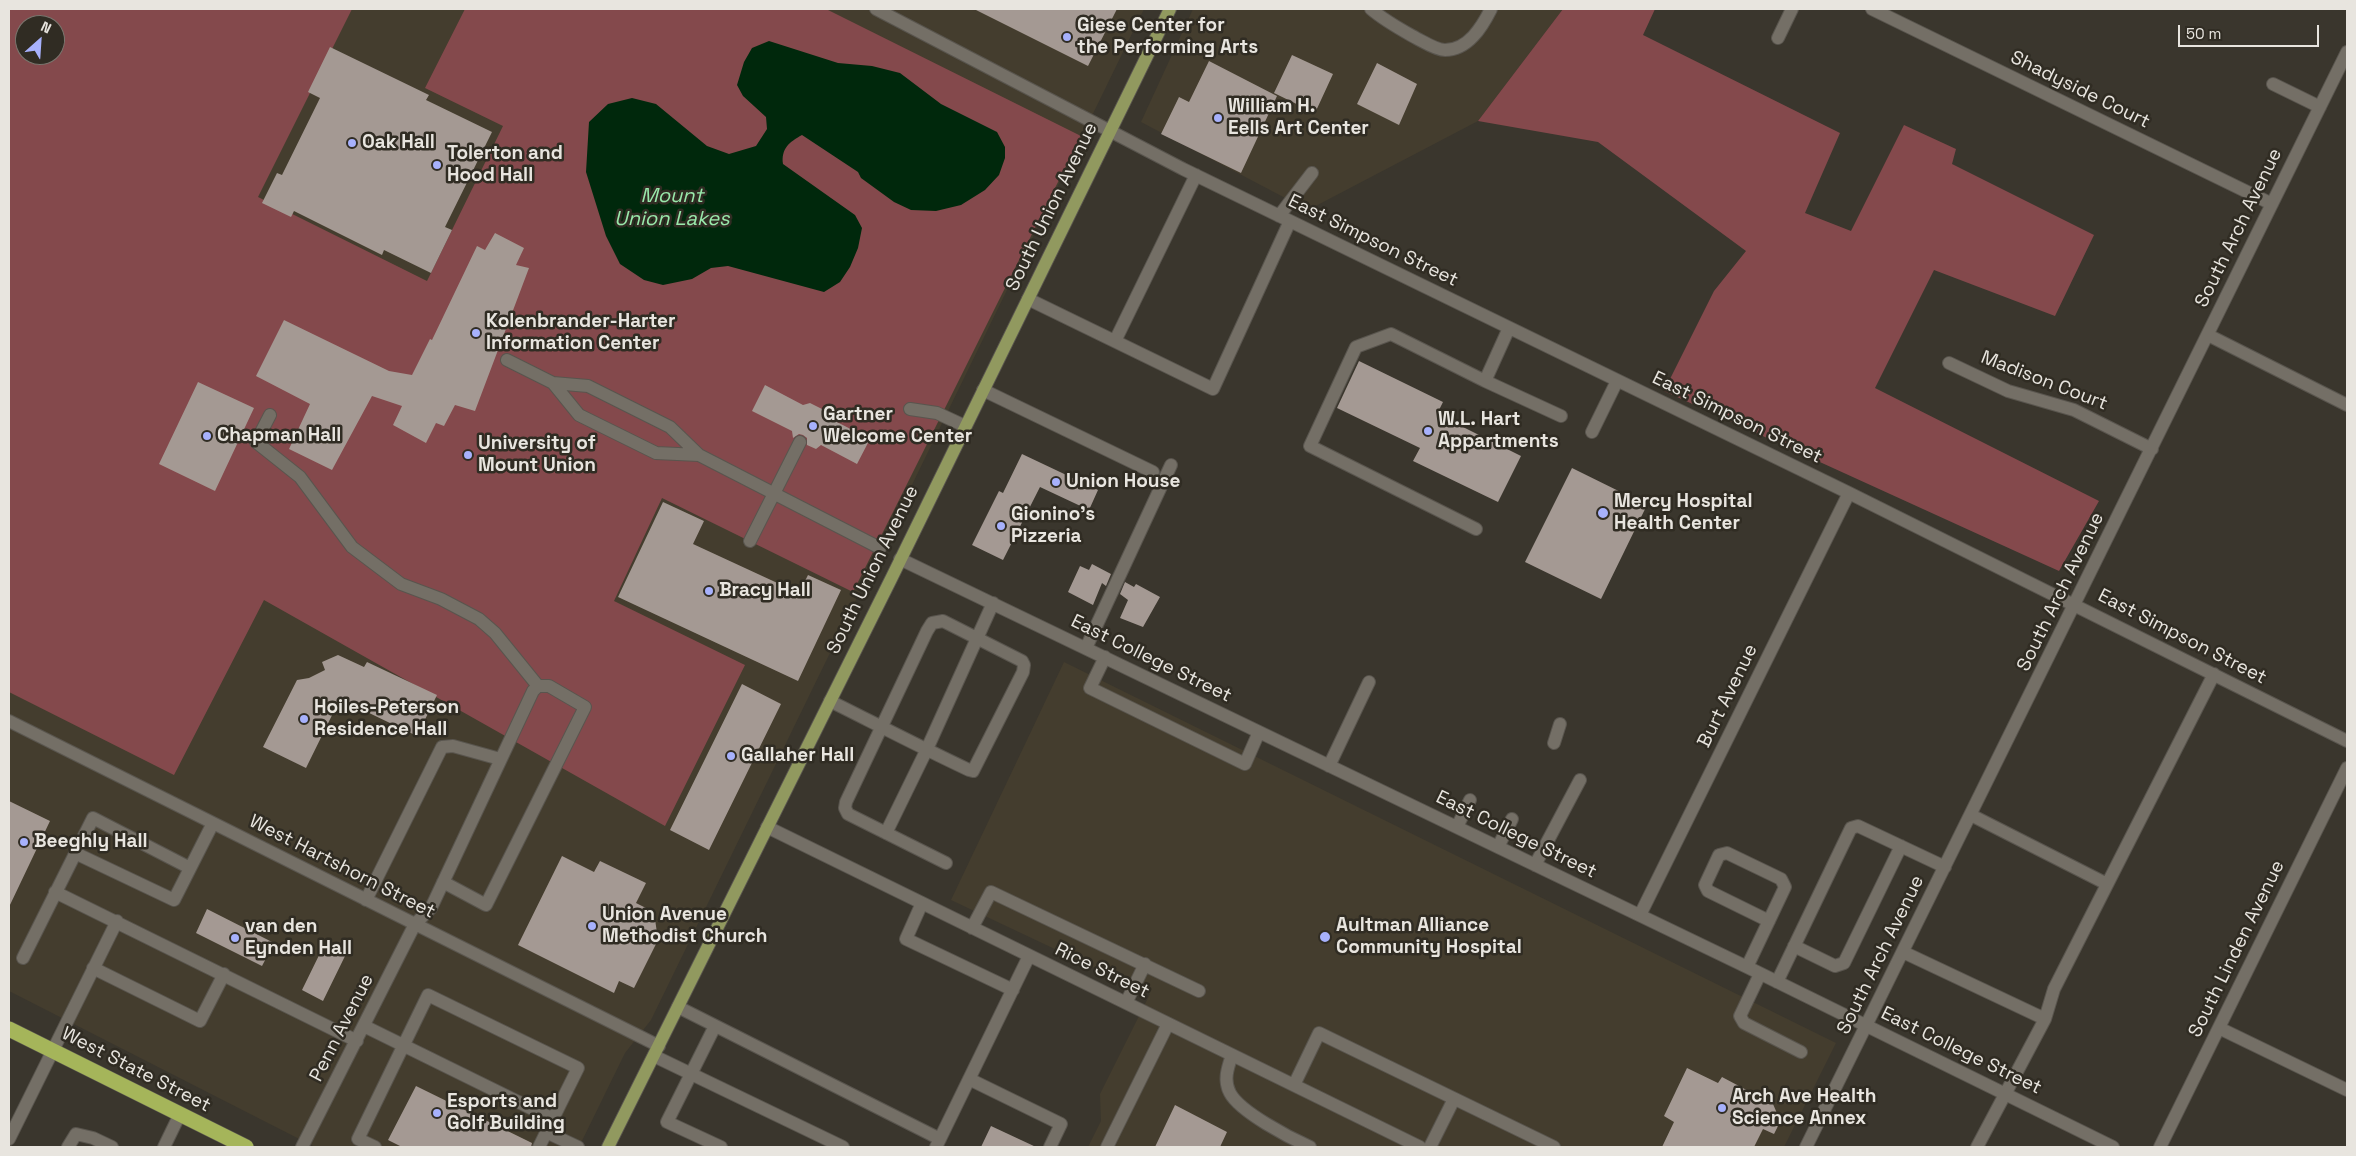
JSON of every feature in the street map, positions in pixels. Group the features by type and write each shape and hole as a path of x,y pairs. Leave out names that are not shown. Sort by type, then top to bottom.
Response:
{"highway":[{"name":"West State Street","path":"9,1029 246,1147"}],"main road":[{"name":"South Union Avenue","path":"608,1147 768,827 1170,9"}],"street":[{"name":"East Simpson Street","path":"876,9 1196,175 2075,604 2347,741"},
{"path":"1371,9 1387,23 1444,50 1459,47 1472,38 1491,9"},
{"path":"1778,38 1792,9"},
{"name":"Shadyside Court","path":"1872,9 2272,204"},
{"name":"South Arch Avenue","path":"1806,1147 2347,52"},
{"path":"2273,84 2320,107"},
{"path":"1028,299 1213,389 1285,219 1312,173"},
{"path":"1115,341 1196,175"},
{"path":"1485,381 1510,328"},
{"path":"1476,529 1310,446 1356,347 1391,334 1561,416"},
{"path":"2208,335 2345,399"},
{"path":"508,360 553,383 588,386 670,427 700,455 880,548"},
{"name":"Madison Court","path":"1949,363 2008,391 2074,410 2152,449"},
{"path":"1592,432 1617,381"},
{"path":"553,383 579,415 588,420 656,453 700,455"},
{"path":"983,390 1153,472"},
{"path":"910,410 937,413 965,426"},
{"path":"270,415 256,442 300,477 352,547 401,584 441,599 479,619 500,640 538,686 549,686 585,707 486,905 443,882"},
{"path":"750,541 800,442"},
{"path":"1086,648 1172,465"},
{"name":"Burt Avenue","path":"1640,915 1849,493"},
{"name":"East College Street","path":"900,559 1640,915 2113,1147"},
{"path":"886,833 979,638 993,603"},
{"path":"830,701 882,727 969,770 974,770 1023,672 1024,665 1018,658 943,621 932,622 882,727 846,802 844,808 848,814 946,863"},
{"path":"1105,657 1090,688 1244,764 1259,732"},
{"path":"1977,1147 2004,1094 2017,1075 2045,1019 2054,990 2214,674"},
{"path":"1329,766 1369,682"},
{"name":"Penn Avenue","path":"302,1147 415,924 431,908 500,759 533,691 538,686"},
{"name":"West Hartshorn Street","path":"9,721 415,924 656,1051 691,1074 843,1147"},
{"path":"1554,743 1560,724"},
{"path":"366,900 442,747 453,746 500,759"},
{"name":"South Linden Avenue","path":"2160,1147 2347,768"},
{"path":"1535,865 1580,780"},
{"path":"1457,827 1470,800"},
{"path":"1971,815 2107,884"},
{"path":"23,958 93,818 190,868"},
{"path":"1498,847 1512,818"},
{"path":"75,853 174,900 213,823"},
{"path":"1777,982 1851,828 1858,826 1945,867"},
{"name":"Rice Street","path":"768,827 1420,1147"},
{"path":"1794,946 1835,966 1844,963 1901,846"},
{"path":"1747,967 1785,887 1781,880 1727,853 1719,855 1705,885 1708,890 1768,921"},
{"path":"55,892 357,1041"},
{"path":"972,928 991,892 1199,991"},
{"path":"922,903 906,939 1013,990"},
{"path":"9,1139 117,921"},
{"path":"1903,952 2045,1019"},
{"path":"678,1008 938,1143 1029,956"},
{"path":"1126,1003 1145,964"},
{"path":"93,968 200,1021 224,974"},
{"path":"1760,974 1740,1016 1744,1023 1801,1052"},
{"path":"375,1147 358,1139 428,995 578,1068 539,1147"},
{"path":"1107,1147 1168,1024"},
{"path":"364,1026 553,1119"},
{"path":"715,1026 667,1122 721,1147"},
{"path":"2219,1028 2347,1090"},
{"path":"1294,1086 1319,1033 1554,1147"},
{"path":"1232,1055 1226,1074 1230,1093 1247,1110 1280,1133 1310,1147"},
{"path":"969,1079 1061,1124 1050,1147"},
{"path":"1430,1147 1454,1099"},
{"path":"164,1147 180,1114"},
{"path":"546,1132 578,1147"},
{"path":"68,1147 76,1134 93,1138 112,1147"}],"shaded area":[{"name":"University of Mount Union","path":"9,9 1144,9 651,1020 625,1053 579,1147 315,1147 9,991"},
{"name":"University of Mount Union","path":"9,9 352,9 258,197 427,281 503,126 425,88 465,9 826,9 1081,136 853,592 662,498 614,601 745,665 665,826 264,600 174,775 9,692"},
{"path":"1193,9 1563,9 1478,121 1308,210 1141,122"},
{"path":"1563,9 1655,9 1643,35 1840,133 1805,213 1851,231 1904,125 1956,149 1952,164 2094,235 2055,316 1934,270 1875,388 2099,501 2059,571 1664,391 1714,291 1746,251 1598,142 1478,121"},
{"name":"Aultman Alliance Community Hospital","path":"1064,662 1836,1043 1784,1147 1088,1147 1101,1121 1100,1094 1150,994 951,900"}],"water":[{"name":"Mount Union Lakes","path":"769,41 838,63 872,66 900,73 941,104 997,132 1005,147 1005,158 999,175 985,190 961,205 936,211 911,210 894,202 861,178 858,172 802,135 787,146 783,154 783,164 855,215 862,228 858,248 850,267 840,282 824,292 728,266 711,268 692,279 663,285 644,280 620,264 606,236 586,172 589,122 608,104 632,98 656,104 707,146 729,154 756,146 767,129 766,117 743,96 737,85 744,62 752,48"}],"building":[{"name":"Giese Center for the Performing Arts","path":"974,9 1117,9 1088,66"},
{"name":"Oak Hall","path":"330,47 429,95 426,100 492,132 445,227 452,230 431,273 384,250 382,255 294,211 291,217 262,203 277,173 282,175 320,98 308,92"},
{"path":"1292,55 1333,74 1315,113 1274,93"},
{"name":"William H. Eells Art Center","path":"1209,61 1277,96 1241,173 1161,134 1179,97 1189,102"},
{"path":"1377,63 1417,84 1399,125 1357,104"},
{"path":"495,233 524,248 516,265 529,268 475,411 455,405 444,426 436,423 426,443 393,425 402,406 372,396 332,470 289,449 310,404 256,376 284,320 389,371 412,375 430,339 432,340 477,246 485,250"},
{"name":"W.L. Hart Appartments","path":"1359,361 1443,402 1437,414 1521,456 1498,502 1413,461 1420,448 1337,408"},
{"name":"Chapman Hall","path":"198,382 254,408 215,491 159,464"},
{"name":"Gartner Welcome Center","path":"765,385 803,405 810,403 834,415 835,421 870,439 857,464 821,445 816,449 807,445 807,438 803,435 799,434 793,438 792,431 752,411"},
{"path":"1022,454 1098,490 1089,510 1040,487 1003,560 972,545 999,491 1003,493"},
{"path":"1572,468 1647,505 1601,599 1525,562"},
{"name":"Bracy Hall","path":"663,502 704,521 693,544 799,593 808,575 841,590 798,681 618,597"},
{"path":"1092,564 1111,574 1106,586 1102,583 1093,605 1068,592 1080,566 1089,570"},
{"path":"1125,582 1134,587 1136,584 1160,597 1143,627 1120,618 1128,600 1120,594"},
{"name":"Hoiles-Peterson Residence Hall","path":"338,655 364,667 367,662 437,695 417,736 340,699 306,768 263,747 297,680 309,678 325,670 322,662"},
{"name":"Gallaher Hall","path":"742,684 781,704 709,850 670,830"},
{"name":"Beeghly Hall","path":"9,801 50,821 9,907"},
{"name":"Union Avenue Methodist Church","path":"562,856 594,872 600,861 646,883 636,903 654,912 658,940 634,988 619,981 614,993 518,945"},
{"name":"van den Eynden Hall","path":"207,909 274,943 262,966 196,933"},
{"path":"325,943 346,954 323,1001 302,990"},
{"name":"Arch Ave Health Science Annex","path":"1687,1068 1718,1083 1722,1077 1773,1104 1779,1118 1779,1124 1774,1134 1763,1129 1754,1147 1662,1147 1674,1122 1664,1116"},
{"name":"Esports and Golf Building","path":"416,1086 532,1143 531,1147 402,1147 388,1140"},
{"path":"1175,1105 1227,1132 1220,1147 1155,1147"},
{"path":"991,1126 1036,1147 981,1147"}],"place":[{"name":"Giese Center for the Performing Arts","path":"1067,37"},
{"name":"William H. Eells Art Center","path":"1218,118"},
{"name":"Oak Hall","path":"352,143"},
{"name":"Tolerton and Hood Hall","path":"437,165"},
{"name":"Kolenbrander-Harter Information Center","path":"476,333"},
{"name":"Gartner Welcome Center","path":"813,426"},
{"name":"W.L. Hart Appartments","path":"1428,431"},
{"name":"Chapman Hall","path":"207,436"},
{"name":"University of Mount Union","path":"468,455"},
{"name":"Union House","path":"1056,482"},
{"name":"Mercy Hospital Health Center","path":"1603,513"},
{"name":"Gionino's Pizzeria","path":"1001,526"},
{"name":"Bracy Hall","path":"709,591"},
{"name":"Hoiles-Peterson Residence Hall","path":"304,719"},
{"name":"Gallaher Hall","path":"731,756"},
{"name":"Beeghly Hall","path":"24,842"},
{"name":"Union Avenue Methodist Church","path":"592,926"},
{"name":"Aultman Alliance Community Hospital","path":"1325,937"},
{"name":"van den Eynden Hall","path":"235,938"},
{"name":"Arch Ave Health Science Annex","path":"1722,1108"},
{"name":"Esports and Golf Building","path":"437,1113"}]}
